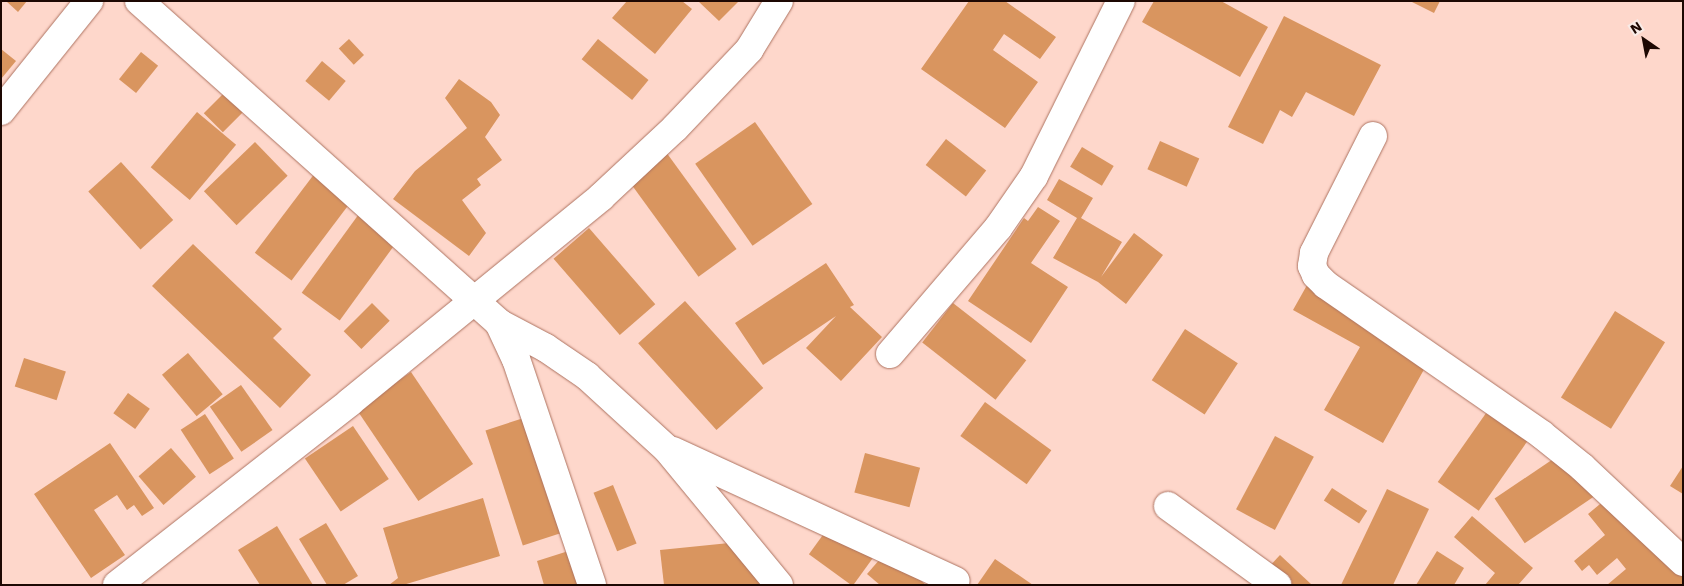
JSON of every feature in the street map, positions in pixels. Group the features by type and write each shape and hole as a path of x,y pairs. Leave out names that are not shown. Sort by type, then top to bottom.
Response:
{"street":[{"path":"1,111 89,1"},
{"path":"139,1 476,300 499,323 546,348 587,376 667,449 779,585"},
{"path":"117,585 476,300 601,198 675,128 749,50 778,1"},
{"path":"890,354 998,228 1034,176 1121,1"},
{"path":"1373,136 1314,253 1312,266 1316,275 1326,285 1541,434 1582,467 1683,562"},
{"path":"499,323 516,360 592,585"},
{"path":"667,449 956,581"},
{"path":"1168,506 1277,585"}],"building":[{"path":"6,1 27,1 18,12"},
{"path":"627,1 682,1 692,9 655,54 612,18"},
{"path":"698,1 739,1 719,21"},
{"path":"969,1 1005,1 1056,37 1040,59 1004,34 993,50 1038,82 1005,128 921,69"},
{"path":"1154,1 1221,1 1268,27 1240,77 1142,22"},
{"path":"1410,1 1440,1 1434,13"},
{"path":"1284,16 1381,65 1354,116 1306,92 1292,117 1280,110 1263,144 1228,127"},
{"path":"349,39 364,55 354,65 339,49"},
{"path":"598,39 649,80 632,100 582,59"},
{"path":"1,49 16,61 1,79"},
{"path":"141,52 158,66 136,93 119,79"},
{"path":"322,61 346,81 329,101 305,81"},
{"path":"459,79 491,102 500,115 485,137 502,160 477,179 481,185 462,200 486,233 469,256 393,199 415,171 467,128 445,98"},
{"path":"225,92 244,111 223,132 204,113"},
{"path":"197,112 236,145 190,200 151,167"},
{"path":"755,122 812,204 753,246 695,164"},
{"path":"946,139 986,170 966,196 926,165"},
{"path":"1160,141 1199,158 1187,187 1147,169"},
{"path":"255,142 288,176 237,225 204,191"},
{"path":"1082,147 1114,166 1102,186 1070,167"},
{"path":"666,152 737,249 699,277 628,180"},
{"path":"121,162 173,220 140,249 88,191"},
{"path":"321,165 358,193 292,281 255,253"},
{"path":"1059,179 1093,198 1081,218 1122,242 1101,277 1134,233 1163,255 1126,304 1098,282 1053,258 1077,218 1047,200"},
{"path":"364,207 402,235 340,320 302,293"},
{"path":"1038,207 1060,221 1031,263 1068,287 1031,343 968,301 1024,218 1028,221"},
{"path":"589,228 655,304 620,335 554,259"},
{"path":"193,244 282,329 273,338 311,375 280,408 152,286"},
{"path":"826,263 854,305 850,307 882,337 841,381 806,348 836,316 763,365 735,323"},
{"path":"1311,278 1436,348 1383,443 1324,410 1360,347 1293,310"},
{"path":"685,301 763,388 716,430 638,343"},
{"path":"372,303 390,321 361,349 344,331"},
{"path":"953,303 1026,360 996,400 922,342"},
{"path":"1615,311 1665,342 1611,429 1561,398"},
{"path":"1185,329 1238,363 1205,414 1152,380"},
{"path":"188,353 223,394 197,416 162,375"},
{"path":"24,358 66,372 57,400 15,387"},
{"path":"411,372 473,464 418,501 356,409"},
{"path":"241,385 273,430 241,452 210,407"},
{"path":"128,393 150,409 135,429 113,413"},
{"path":"1498,396 1539,425 1479,511 1438,482"},
{"path":"985,402 1051,450 1027,484 960,436"},
{"path":"205,414 234,458 210,474 181,430"},
{"path":"533,415 570,530 523,546 485,430"},
{"path":"353,426 389,479 341,511 305,458"},
{"path":"1275,436 1314,457 1275,530 1236,509"},
{"path":"110,443 154,508 142,516 134,505 127,510 117,495 94,510 125,555 91,578 34,494"},
{"path":"171,448 196,477 163,505 139,476"},
{"path":"1565,451 1595,496 1525,543 1495,499"},
{"path":"865,453 920,468 909,507 854,493"},
{"path":"1683,466 1683,494 1670,486"},
{"path":"613,485 637,543 617,551 594,493"},
{"path":"1332,488 1367,511 1359,523 1324,501"},
{"path":"1387,489 1429,509 1393,585 1341,585"},
{"path":"1617,490 1683,569 1683,585 1607,585 1626,569 1617,558 1597,575 1589,565 1582,571 1574,561 1605,535 1588,514"},
{"path":"483,498 500,556 403,585 389,585 398,578 383,528"},
{"path":"1472,516 1533,568 1518,585 1485,585 1495,573 1454,537"},
{"path":"833,521 877,553 853,585 809,554"},
{"path":"326,523 358,576 343,585 327,585 299,539"},
{"path":"277,526 313,585 260,585 238,550"},
{"path":"759,540 763,585 664,585 660,550"},
{"path":"581,547 592,585 544,585 537,561"},
{"path":"887,551 926,585 880,585 867,574"},
{"path":"1437,551 1464,568 1454,585 1416,585"},
{"path":"1280,555 1312,585 1252,585"},
{"path":"995,559 1033,585 977,585"}]}
